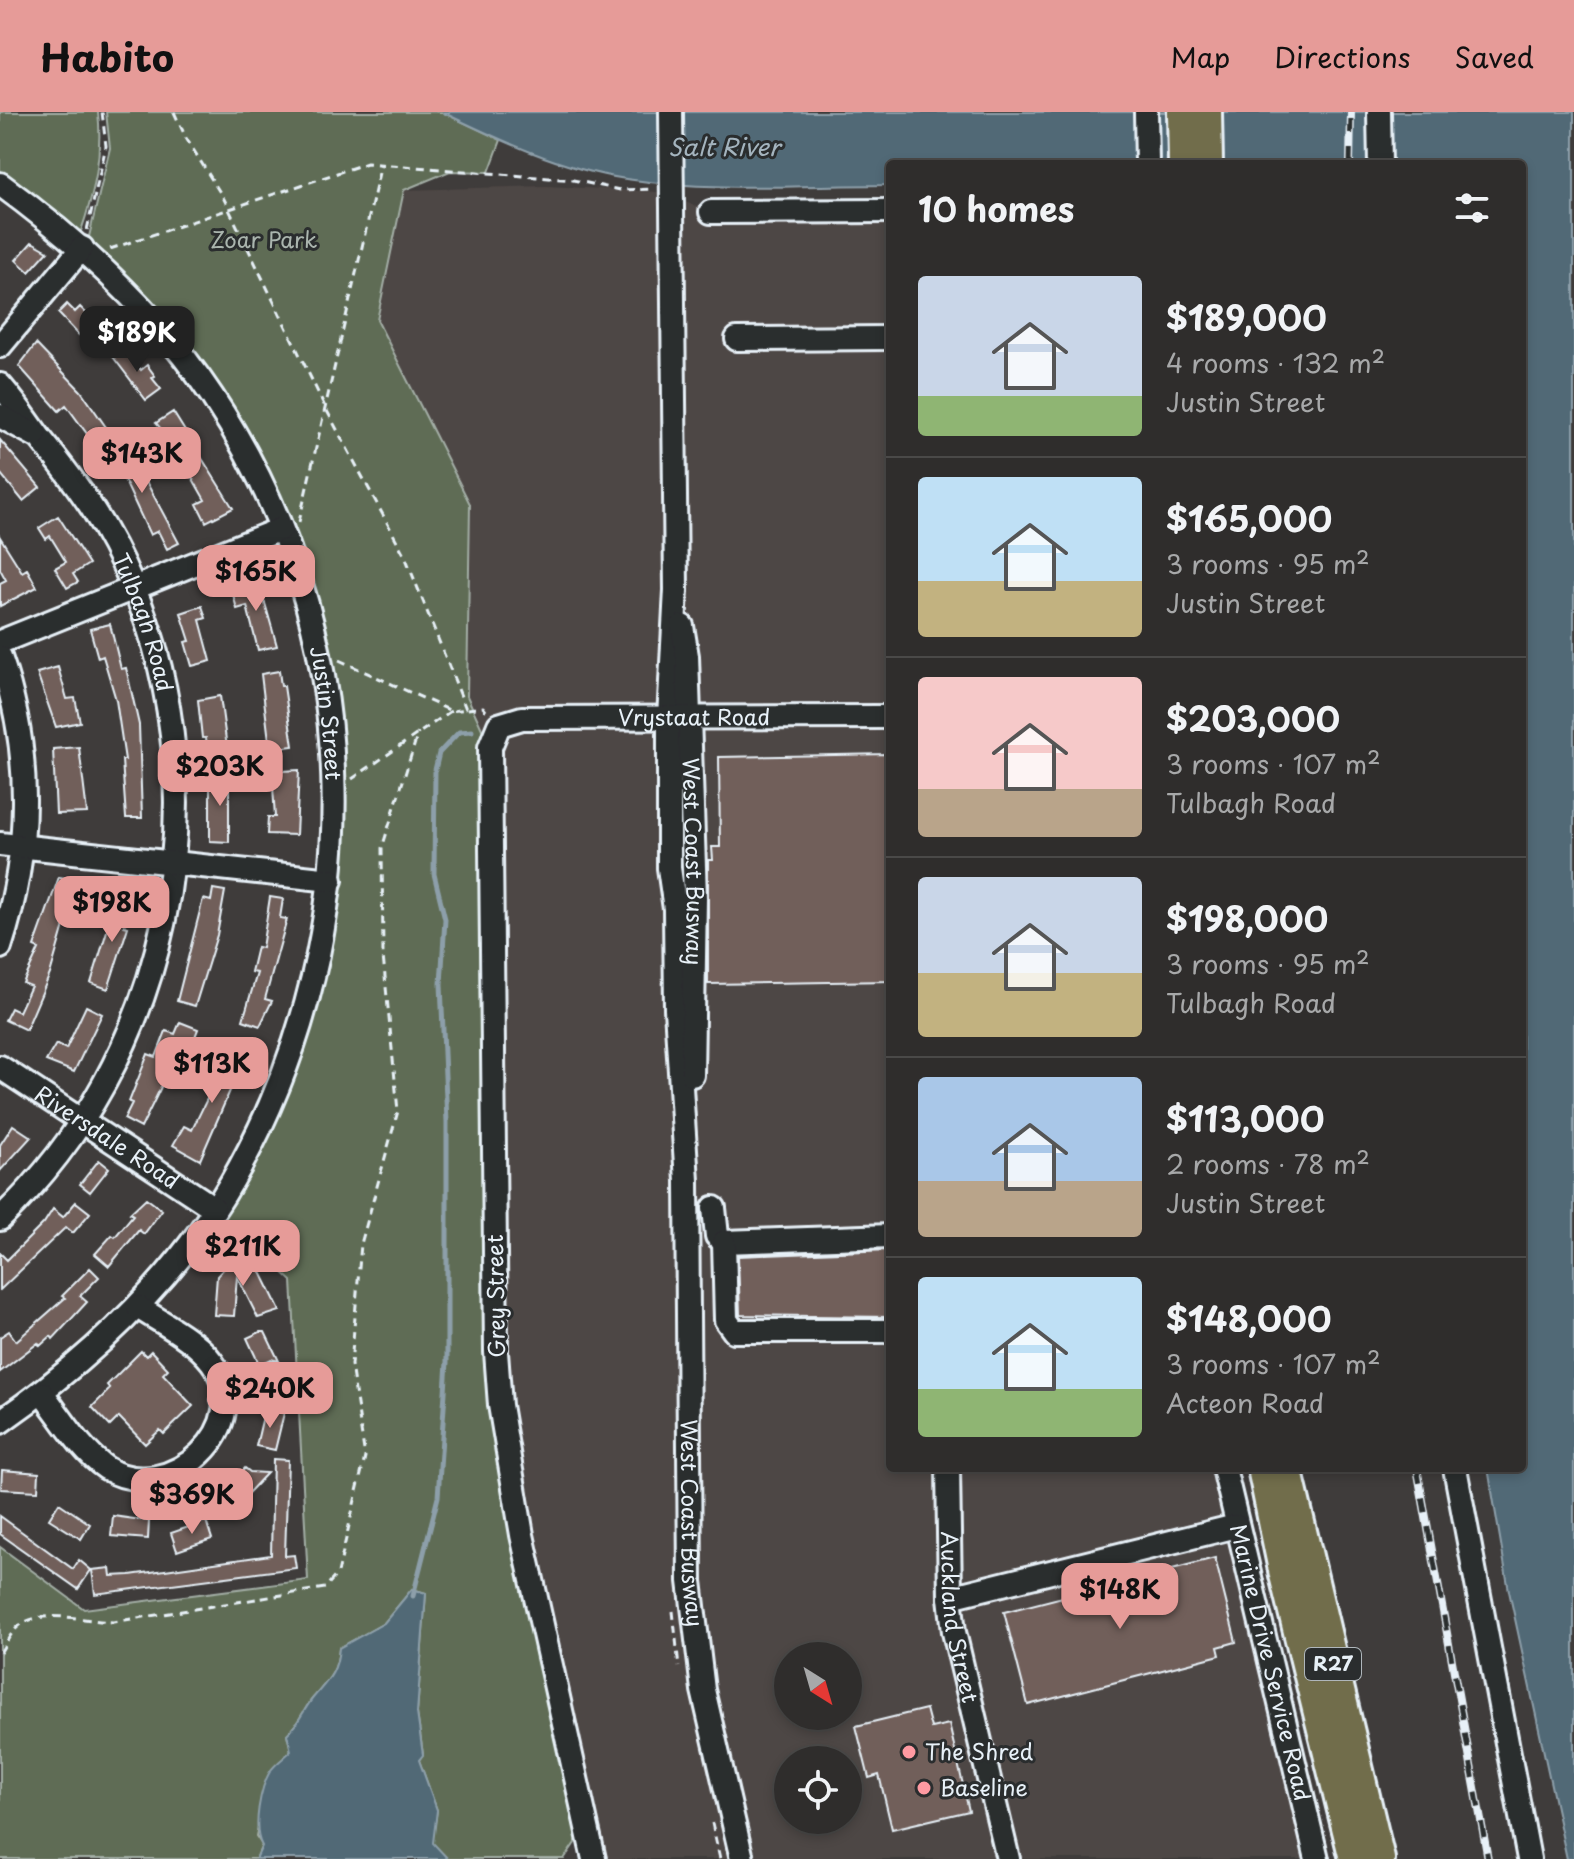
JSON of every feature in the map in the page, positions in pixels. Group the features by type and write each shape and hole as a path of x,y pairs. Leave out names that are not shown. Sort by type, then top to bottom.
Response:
{"main road":[{"path":"1182,112 1183,160"},
{"path":"1207,112 1208,160"},
{"name":"R27","path":"1263,1472 1284,1575 1354,1859"},
{"name":"R27","path":"1288,1472 1380,1859"}],"street":[{"name":"West Coast Busway","path":"671,112 665,195 676,590 687,656 678,718 695,997 687,1181 692,1609 703,1690 742,1859"},
{"path":"1146,112 1147,160"},
{"path":"1379,112 1380,160"},
{"name":"Justin Street","path":"0,184 64,231 92,246 158,324 212,396 289,528 321,657 334,786 335,835 317,966 300,1029 257,1134 214,1208 138,1307 42,1393 0,1422"},
{"path":"711,212 886,211"},
{"path":"0,346 92,246"},
{"path":"737,339 886,338"},
{"name":"Tulbagh Road","path":"0,385 88,499 134,588 156,654 171,723 176,792 174,862 162,931 143,997 116,1061 81,1121 34,1183 0,1219"},
{"name":"Tulbagh Road","path":"0,416 40,437"},
{"path":"0,642 289,528"},
{"path":"0,657 20,738 24,798 11,845 15,893 0,947"},
{"name":"Vrystaat Road","path":"499,725 522,718 886,717"},
{"name":"Grey Street","path":"499,725 490,747 496,1352 500,1405 522,1535 587,1853"},
{"path":"11,845 331,880"},
{"name":"Riversdale Road","path":"0,1067 214,1208"},
{"path":"714,1208 717,1236 724,1242 886,1236"},
{"path":"724,1242 726,1320 734,1331 886,1331"},
{"path":"42,1393 107,1468 145,1479 176,1471 207,1448 219,1429 223,1399 213,1363 197,1348 138,1307"},
{"path":"223,1399 264,1398 272,1391 272,1373"},
{"name":"Auckland Street","path":"948,1472 950,1597 958,1656 1008,1859"},
{"name":"Marine Drive Service Road","path":"1225,1472 1317,1859"},
{"path":"1456,1472 1529,1859"},
{"path":"950,1597 1236,1526"}],"path":[{"path":"102,112 106,146 85,233 92,246 228,208 367,163 573,180 665,195"},
{"path":"174,112 228,208 326,409 405,556 466,709"},
{"path":"289,528 326,409 381,164"},
{"path":"329,655 451,711"},
{"path":"343,785 451,711 483,707"},
{"path":"0,1653 19,1626 48,1615 81,1621 113,1622 325,1588 338,1573 365,1457 351,1365 361,1244 398,1111 383,956 382,848 418,733"}],"shaded area":[{"path":"547,186 659,192 711,212 886,211 886,1472 1225,1472 1317,1859 594,1859 509,1463 490,747 467,696 470,504 377,320 404,190"}],"green space":[{"path":"0,112 98,112 96,174 80,234 0,174"},
{"name":"Zoar Park","path":"106,112 442,112 501,140 489,172 450,171 404,190 377,320 470,504 467,696 482,729 487,1354 492,1414 511,1533 580,1827 579,1837 564,1859 448,1859 432,1843 437,1810 419,1760 423,1754 417,1713 426,1593 412,1589 384,1623 339,1648 331,1676 287,1734 291,1751 278,1769 264,1803 256,1836 262,1845 256,1859 0,1859 0,1547 84,1609 308,1580 292,1281 219,1214 291,1075 342,759 338,705 329,662 286,517 88,241 110,148"}],"water":[{"name":"Salt River","path":"442,112 1574,112 1574,1859 1567,1859 1509,1591 1489,1472 1526,1472 1526,160 886,160 886,185 758,187 626,179 555,161"},
{"path":"412,1589 426,1593 417,1713 423,1755 419,1760 437,1810 433,1843 448,1859 256,1859 262,1846 258,1829 261,1797 271,1770 291,1751 287,1734 331,1676 339,1648 384,1623"}],"building":[{"path":"32,242 48,251 29,272 16,260"},
{"path":"67,304 75,312 80,307 94,321 79,335 58,313"},
{"path":"36,344 81,391 108,430 93,442 66,405 59,411 19,366"},
{"path":"119,345 141,370 147,365 155,376 152,378 161,389 146,400 110,353"},
{"path":"173,412 233,508 206,522 197,504 205,500 172,442 156,423"},
{"path":"0,440 40,487 23,501 0,473"},
{"path":"126,444 179,543 167,549 158,531 150,535 122,475 118,478 105,459"},
{"path":"58,516 89,564 73,574 78,582 67,588 55,568 66,562 50,536 46,539 39,528"},
{"path":"0,537 22,572 27,569 37,587 0,606 0,583 6,580 0,569"},
{"path":"259,582 277,646 258,650 247,606 237,609 231,587"},
{"path":"202,606 206,618 200,620 211,661 192,666 185,642 190,641 181,613"},
{"path":"110,624 121,669 126,668 139,725 142,818 126,818 122,760 125,760 116,700 103,656 98,658 90,629"},
{"path":"58,667 67,699 75,698 80,722 56,727 37,673"},
{"path":"279,671 293,746 270,749 261,674"},
{"path":"220,696 228,755 209,758 206,738 202,738 198,700"},
{"path":"79,747 87,813 56,814 53,749"},
{"path":"886,754 886,981 708,984 708,860 713,860 712,847 720,847 719,757"},
{"path":"299,770 296,835 267,834 268,817 275,817 273,787 266,787 265,772"},
{"path":"229,774 229,842 210,841 210,775"},
{"path":"59,877 72,879 63,929 50,974 26,1030 5,1020 11,1008 19,1012 31,986 23,983 39,949 34,947"},
{"path":"213,889 225,891 217,935 195,1006 177,1001 203,899 211,901"},
{"path":"113,895 130,899 124,926 128,927 108,989 91,983 114,908"},
{"path":"270,897 283,899 280,918 287,919 265,999 272,1001 260,1026 243,1020 257,973 251,972 257,947 262,948"},
{"path":"86,1006 102,1014 74,1072 46,1061 56,1044 66,1049"},
{"path":"180,1022 198,1029 190,1050 179,1050 141,1128 124,1119 132,1103 129,1102 148,1054 156,1057 166,1031 175,1034"},
{"path":"230,1042 248,1049 200,1160 173,1145 184,1126 192,1130 223,1066"},
{"path":"13,1125 31,1137 0,1171 0,1145"},
{"path":"99,1160 109,1168 90,1192 80,1184"},
{"path":"146,1198 162,1210 144,1234 139,1230 109,1266 95,1254 112,1235 115,1237 133,1215 130,1213"},
{"path":"76,1202 90,1213 73,1233 66,1227 0,1290 0,1253 7,1260 44,1223 53,1209 63,1217"},
{"path":"886,1250 886,1317 740,1315 738,1256"},
{"path":"240,1251 259,1268 280,1311 258,1318 237,1276 234,1316 214,1315 217,1276"},
{"path":"90,1268 99,1277 80,1296 87,1302 53,1339 51,1336 40,1346 38,1343 0,1372 0,1337 9,1331 16,1341 65,1298 62,1296"},
{"path":"265,1332 279,1361 271,1359 260,1366 247,1338"},
{"path":"141,1351 146,1356 151,1351 168,1369 163,1374 193,1406 164,1434 160,1430 145,1444 119,1417 110,1426 92,1407 110,1389 107,1385"},
{"path":"285,1369 296,1369 298,1398 284,1398"},
{"path":"264,1412 284,1413 275,1450 256,1446"},
{"path":"273,1459 288,1460 285,1556 294,1555 296,1568 95,1594 92,1570 110,1568 111,1576 130,1575 271,1555"},
{"path":"245,1468 250,1472 267,1473 233,1509 219,1496"},
{"path":"2,1470 39,1473 38,1491 1,1489"},
{"path":"59,1503 90,1524 81,1539 49,1519"},
{"path":"0,1516 73,1569 79,1560 91,1570 78,1589 0,1534"},
{"path":"113,1516 149,1521 148,1539 111,1536"},
{"path":"206,1521 212,1539 177,1551 171,1533"},
{"path":"1215,1558 1236,1642 1218,1647 1220,1655 1028,1705 1004,1612"},
{"name":"The Shred","path":"926,1709 931,1728 949,1724 969,1811 892,1829 879,1775 869,1778 857,1730 862,1730 862,1725"}],"waterway":[{"path":"413,1596 438,1497 447,1362 447,1122 441,984 445,919 434,874 435,770 439,753 459,732 472,731"}],"railway":[{"path":"1350,160 1351,112"},
{"path":"1418,1472 1488,1859"}],"place":[{"name":"The Shred","path":"909,1752"},
{"name":"Baseline","path":"924,1788"}]}
